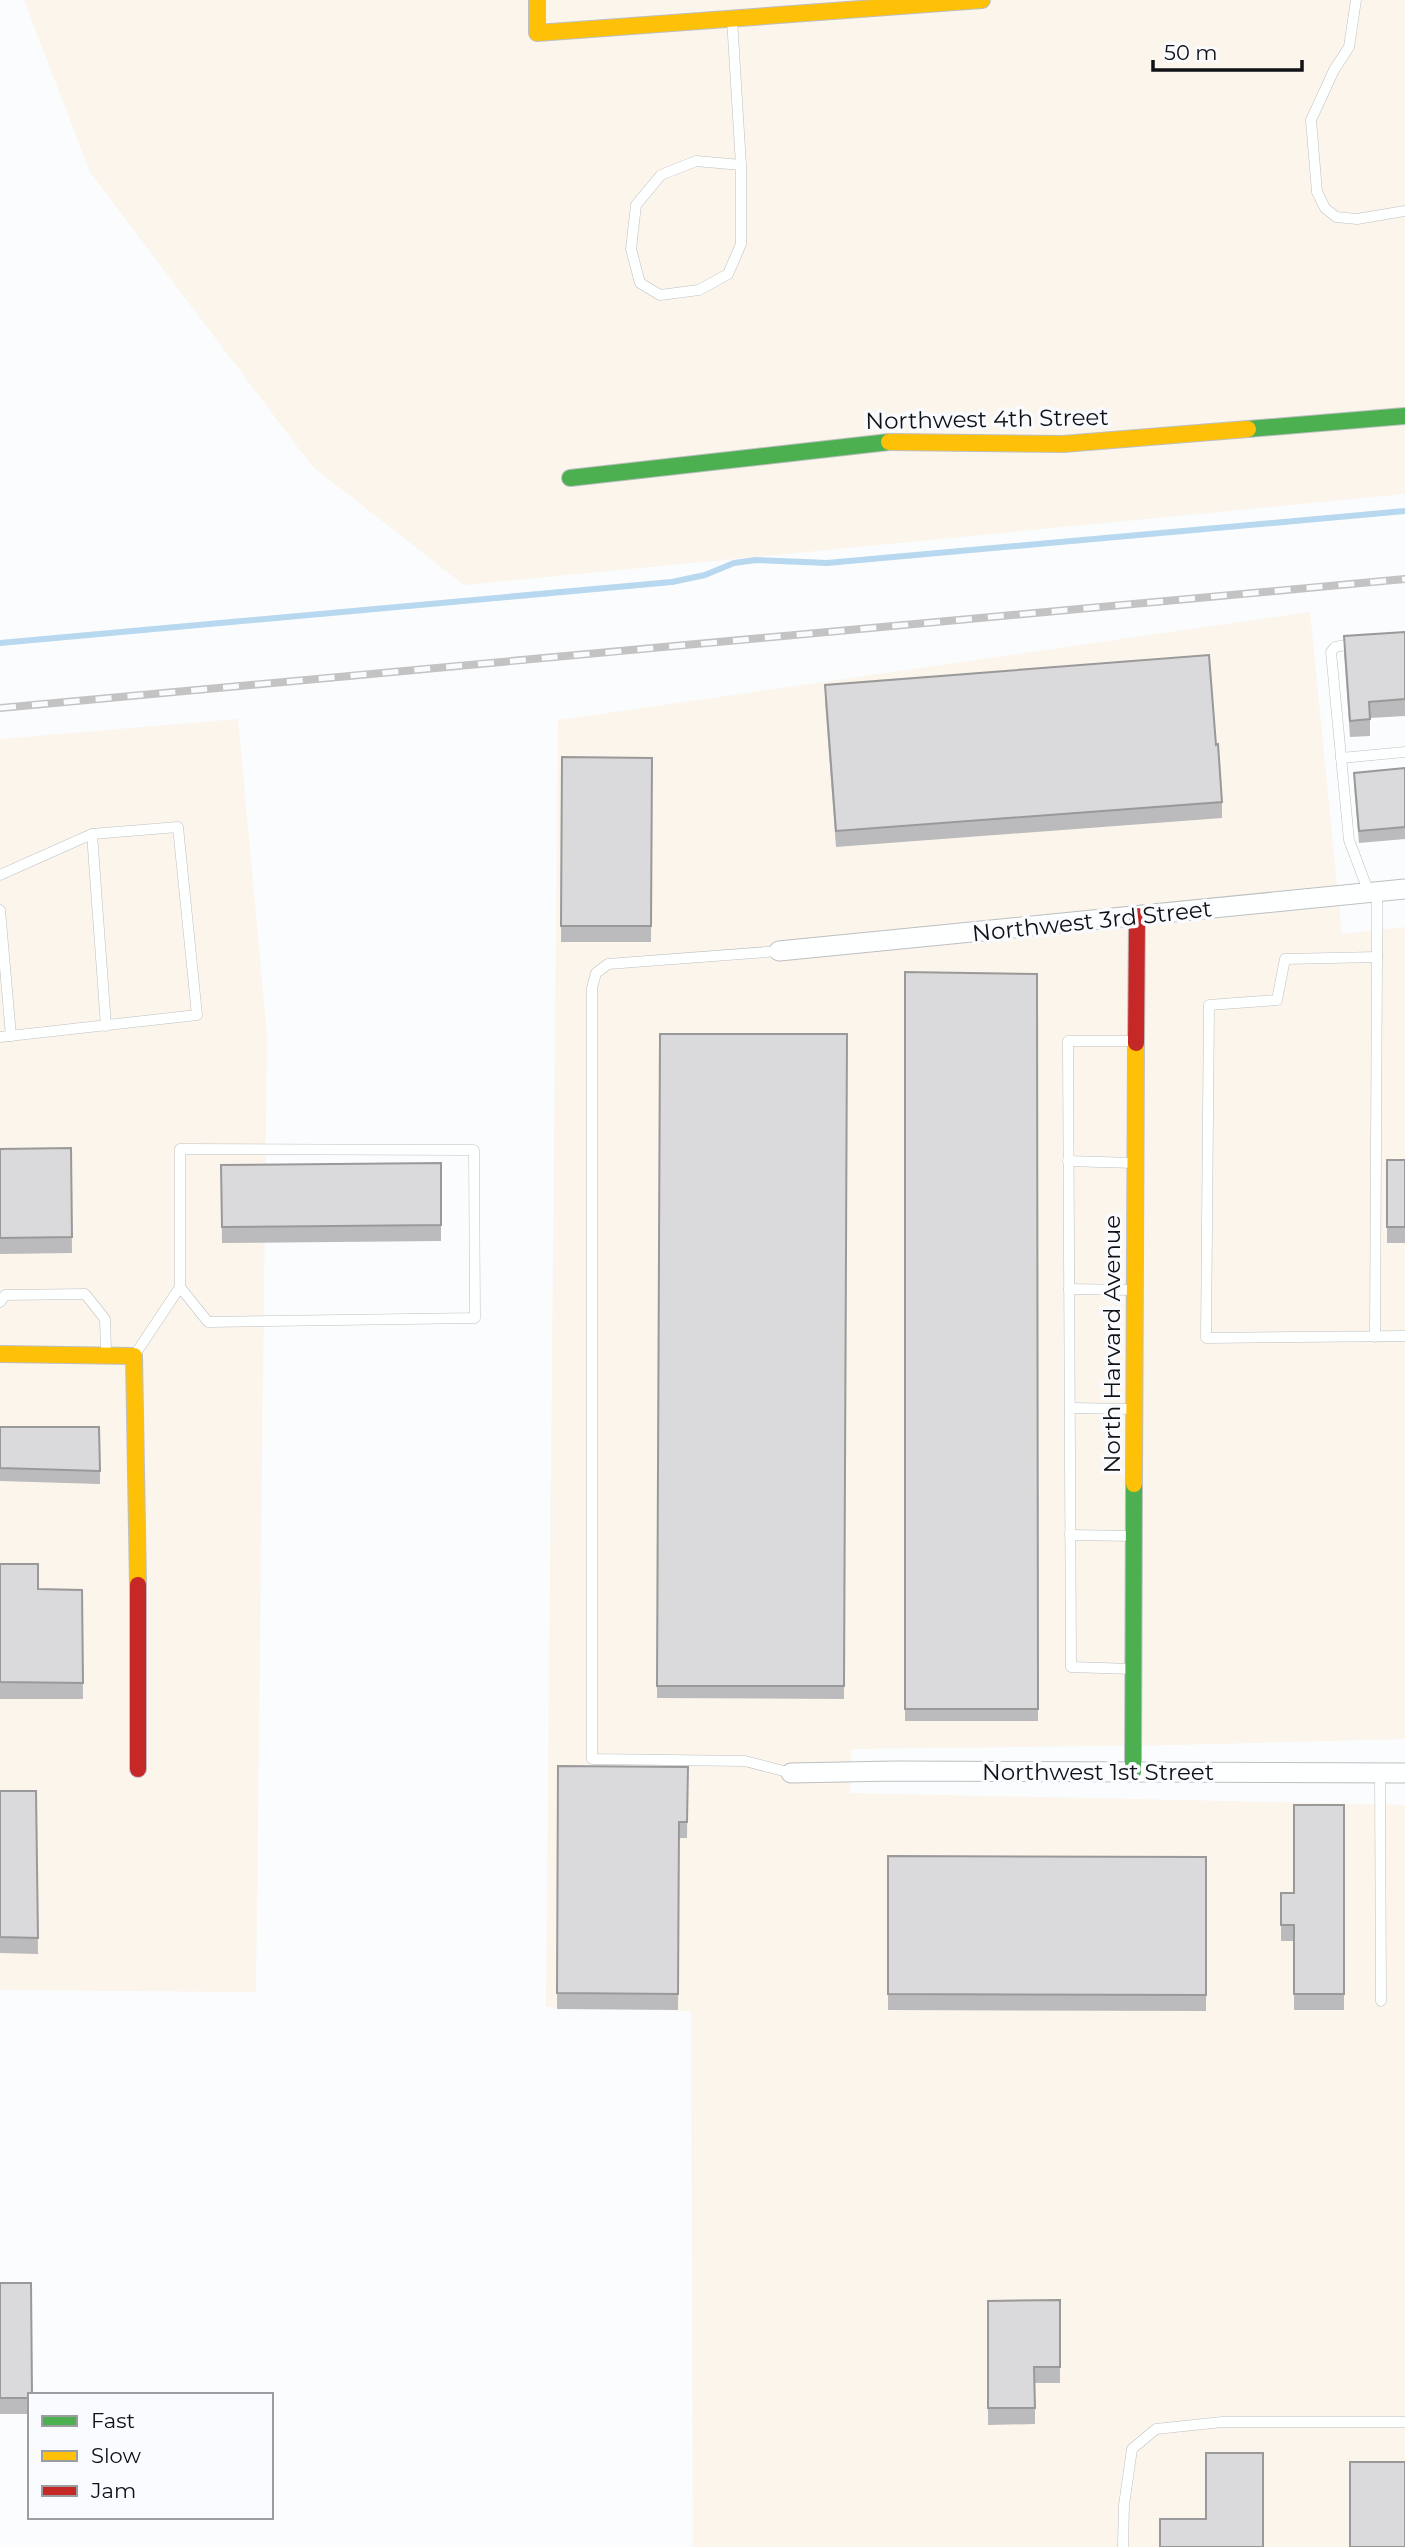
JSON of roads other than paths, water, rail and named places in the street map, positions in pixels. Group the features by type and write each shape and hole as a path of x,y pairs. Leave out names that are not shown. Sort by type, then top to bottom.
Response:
{"street":[{"path":"537,0 537,33 982,0"},
{"name":"Northwest 4th Street","path":"570,478 885,442 1063,444 1405,416"},
{"name":"Northwest 3rd Street","path":"779,951 1405,889"},
{"name":"North Harvard Avenue","path":"1133,1772 1137,916"},
{"path":"0,1354 134,1356 138,1769"},
{"name":"Northwest 1st Street","path":"791,1773 1405,1773"}],"lane":[{"path":"1356,0 1349,47 1334,70 1311,120 1317,192 1325,208 1336,217 1357,219 1405,211"},
{"path":"732,19 741,165 741,244 728,274 699,290 660,295 640,283 631,249 636,205 661,176 696,161 741,165"},
{"path":"1367,642 1342,644 1331,652 1349,840 1373,893 1377,957 1375,1337"},
{"path":"1341,758 1405,752"},
{"path":"0,875 92,834 178,827 197,1015 6,1036 0,910"},
{"path":"92,834 106,1026"},
{"path":"779,951 608,964 596,973 592,988 592,1759 745,1761 791,1773"},
{"path":"1377,957 1285,959 1277,1000 1209,1005 1206,1338 1405,1336"},
{"path":"1134,1669 1071,1667 1068,1041 1136,1041"},
{"path":"134,1356 180,1287 180,1149 474,1150 475,1318 208,1322 180,1287"},
{"path":"1068,1161 1136,1163"},
{"path":"1069,1289 1135,1290"},
{"path":"0,1302 5,1295 85,1294 104,1319 106,1355"},
{"path":"1070,1408 1135,1409"},
{"path":"1070,1535 1134,1536"},
{"path":"1380,1773 1381,2001"},
{"path":"1123,2547 1124,2505 1132,2449 1156,2429 1222,2422 1405,2422"}],"waterway":[{"path":"0,643 672,582 705,575 734,563 756,560 827,563 1405,511"}],"railway":[{"path":"0,708 1405,579"}]}
